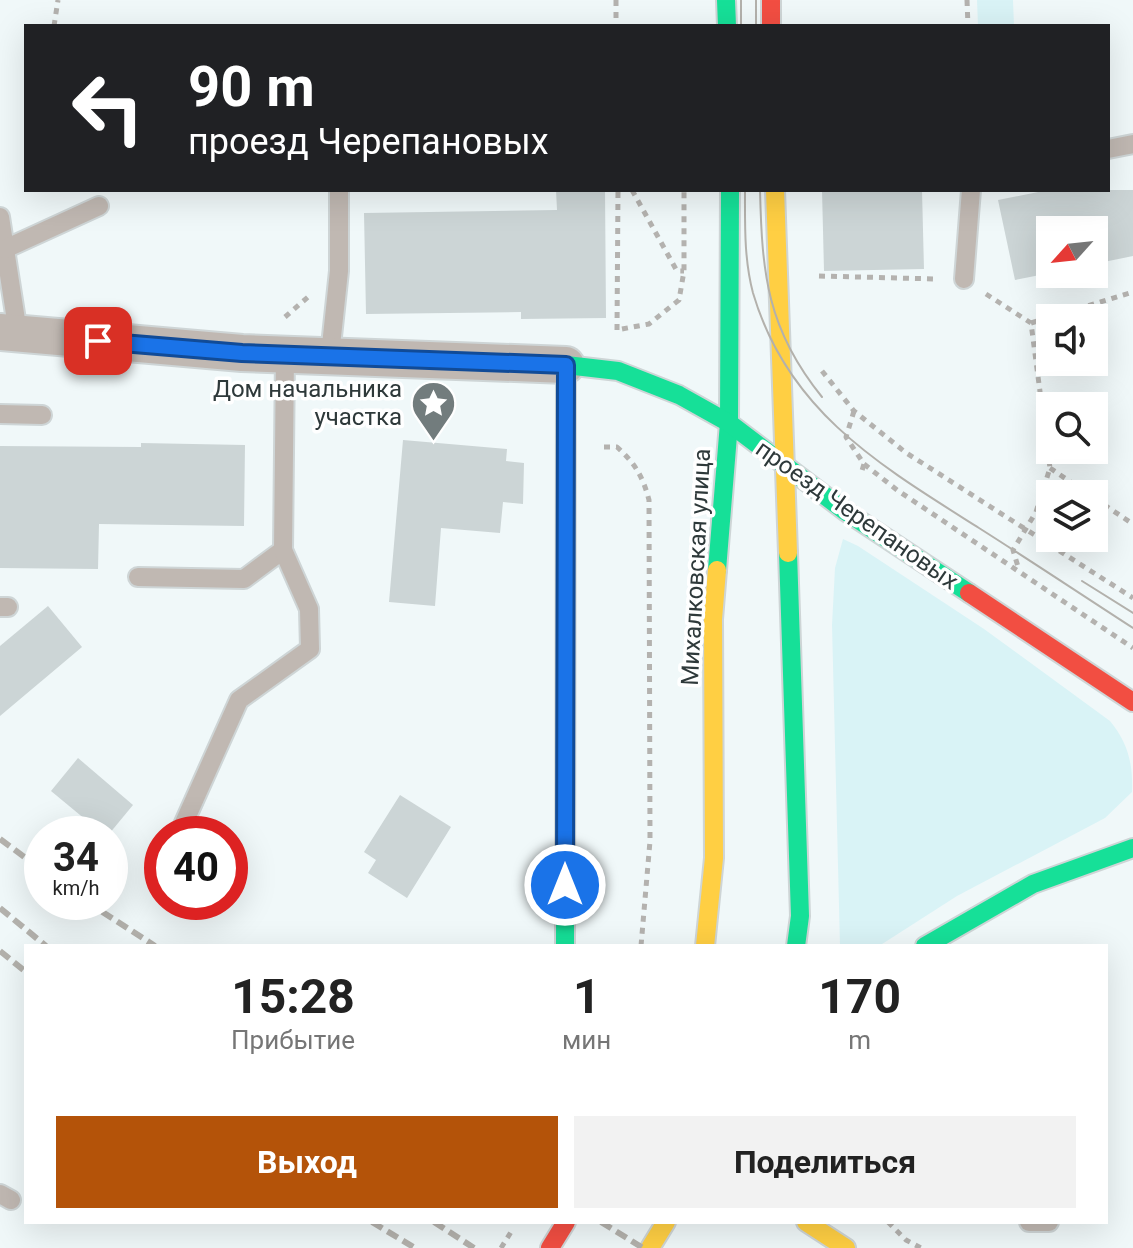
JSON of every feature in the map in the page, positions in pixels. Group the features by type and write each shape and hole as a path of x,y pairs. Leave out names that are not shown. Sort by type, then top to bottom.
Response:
{"main road":[{"path":"726,0 727,24"},
{"path":"771,0 771,24"},
{"name":"Михалковская улица","path":"705,944 714,858 713,619 729,423 730,192"},
{"path":"775,192 800,916 796,944"},
{"path":"565,944 566,365"},
{"name":"проезд Черепановых","path":"566,365 618,371 679,395 729,423 845,511 1133,702"},
{"path":"928,944 1033,884 1133,848"},
{"path":"550,1248 565,1224"},
{"path":"650,1248 665,1224"},
{"path":"819,1225 846,1248"}],"street":[{"name":"проезд Черепановых","path":"9,332 242,353 566,365"}],"lane":[{"path":"1110,149 1133,144"},
{"path":"330,355 339,271 339,192"},
{"path":"964,279 971,192"},
{"path":"5,249 99,206"},
{"path":"0,217 5,249 9,332"},
{"path":"187,816 239,700 310,649 309,609 283,550 285,354"},
{"path":"0,414 42,415"},
{"path":"138,577 244,579 283,550"}],"path":[{"path":"54,24 58,0"},
{"path":"616,0 616,24"},
{"path":"967,0 968,24"},
{"path":"617,330 618,192"},
{"path":"633,192 677,271 684,271"},
{"path":"602,330 649,324 679,300 684,271 684,192"},
{"path":"242,353 339,271"},
{"path":"817,276 964,279 1031,323 1050,468 1036,512 1013,550 1019,570"},
{"path":"1031,323 1133,292"},
{"path":"599,448 617,447 631,459 643,476 649,500 650,841 641,944"},
{"path":"905,452 1133,598"},
{"path":"864,464 897,490 1133,648"},
{"path":"1050,468 1068,480"},
{"path":"1108,507 1133,524"},
{"path":"890,1224 906,1240 921,1248"}],"shaded area":[{"path":"977,0 1013,0 1014,24 978,24"},
{"path":"843,539 984,629 1110,721 1125,745 1132,772 1132,792 1105,818 957,896 882,944 840,944 832,625 835,568"}],"building":[{"path":"1133,190 1133,256 1108,261 1108,216 1036,216 1036,276 1015,280 998,200 1038,192"},
{"path":"556,192 605,192 606,318 521,319 521,312 366,314 364,213 557,210"},
{"path":"822,192 922,192 924,269 824,271"},
{"path":"403,440 507,449 506,461 524,463 523,504 503,502 500,533 441,528 435,606 389,602"},
{"path":"141,443 245,445 244,526 99,524 98,569 0,568 0,446 141,447"},
{"path":"48,606 82,647 0,716 0,646"},
{"path":"78,758 133,805 124,816 81,816 51,791"},
{"path":"400,795 451,827 407,898 368,873 376,860 364,852"}],"tram line":[{"path":"741,0 741,24"},
{"path":"756,0 756,24"},
{"path":"745,192 747,255 753,293 769,335 789,371 814,403 842,432 907,482 1133,628"},
{"path":"760,192 763,248 771,300 789,348 822,397"},
{"path":"1082,581 1133,613"}],"railway":[{"path":"0,839 24,857"},
{"path":"0,908 44,944"},
{"path":"115,920 152,944"},
{"path":"0,951 24,970"},
{"path":"375,1224 415,1248"},
{"path":"437,1224 474,1248"},
{"path":"604,1224 643,1248"}],"traffic: fast":[{"path":"726,0 727,24"},
{"path":"717,570 729,423 730,192"},
{"path":"565,944 566,365 618,371 679,395 729,423 845,511 969,593"},
{"path":"788,553 800,916 796,944"},
{"path":"928,944 1033,884 1133,848"}],"traffic: slow":[{"path":"775,192 788,553"},
{"path":"705,944 714,858 713,619 717,570"},
{"path":"650,1248 665,1224"},
{"path":"809,1224 846,1248"}],"traffic: jam":[{"path":"771,0 771,24"},
{"path":"969,593 1133,702"},
{"path":"550,1248 565,1224"}],"place":[{"name":"Дом начальника участка","path":"433,442"}],"route":[{"path":"98,341 242,353 500,360 566,365 565,885"}]}
